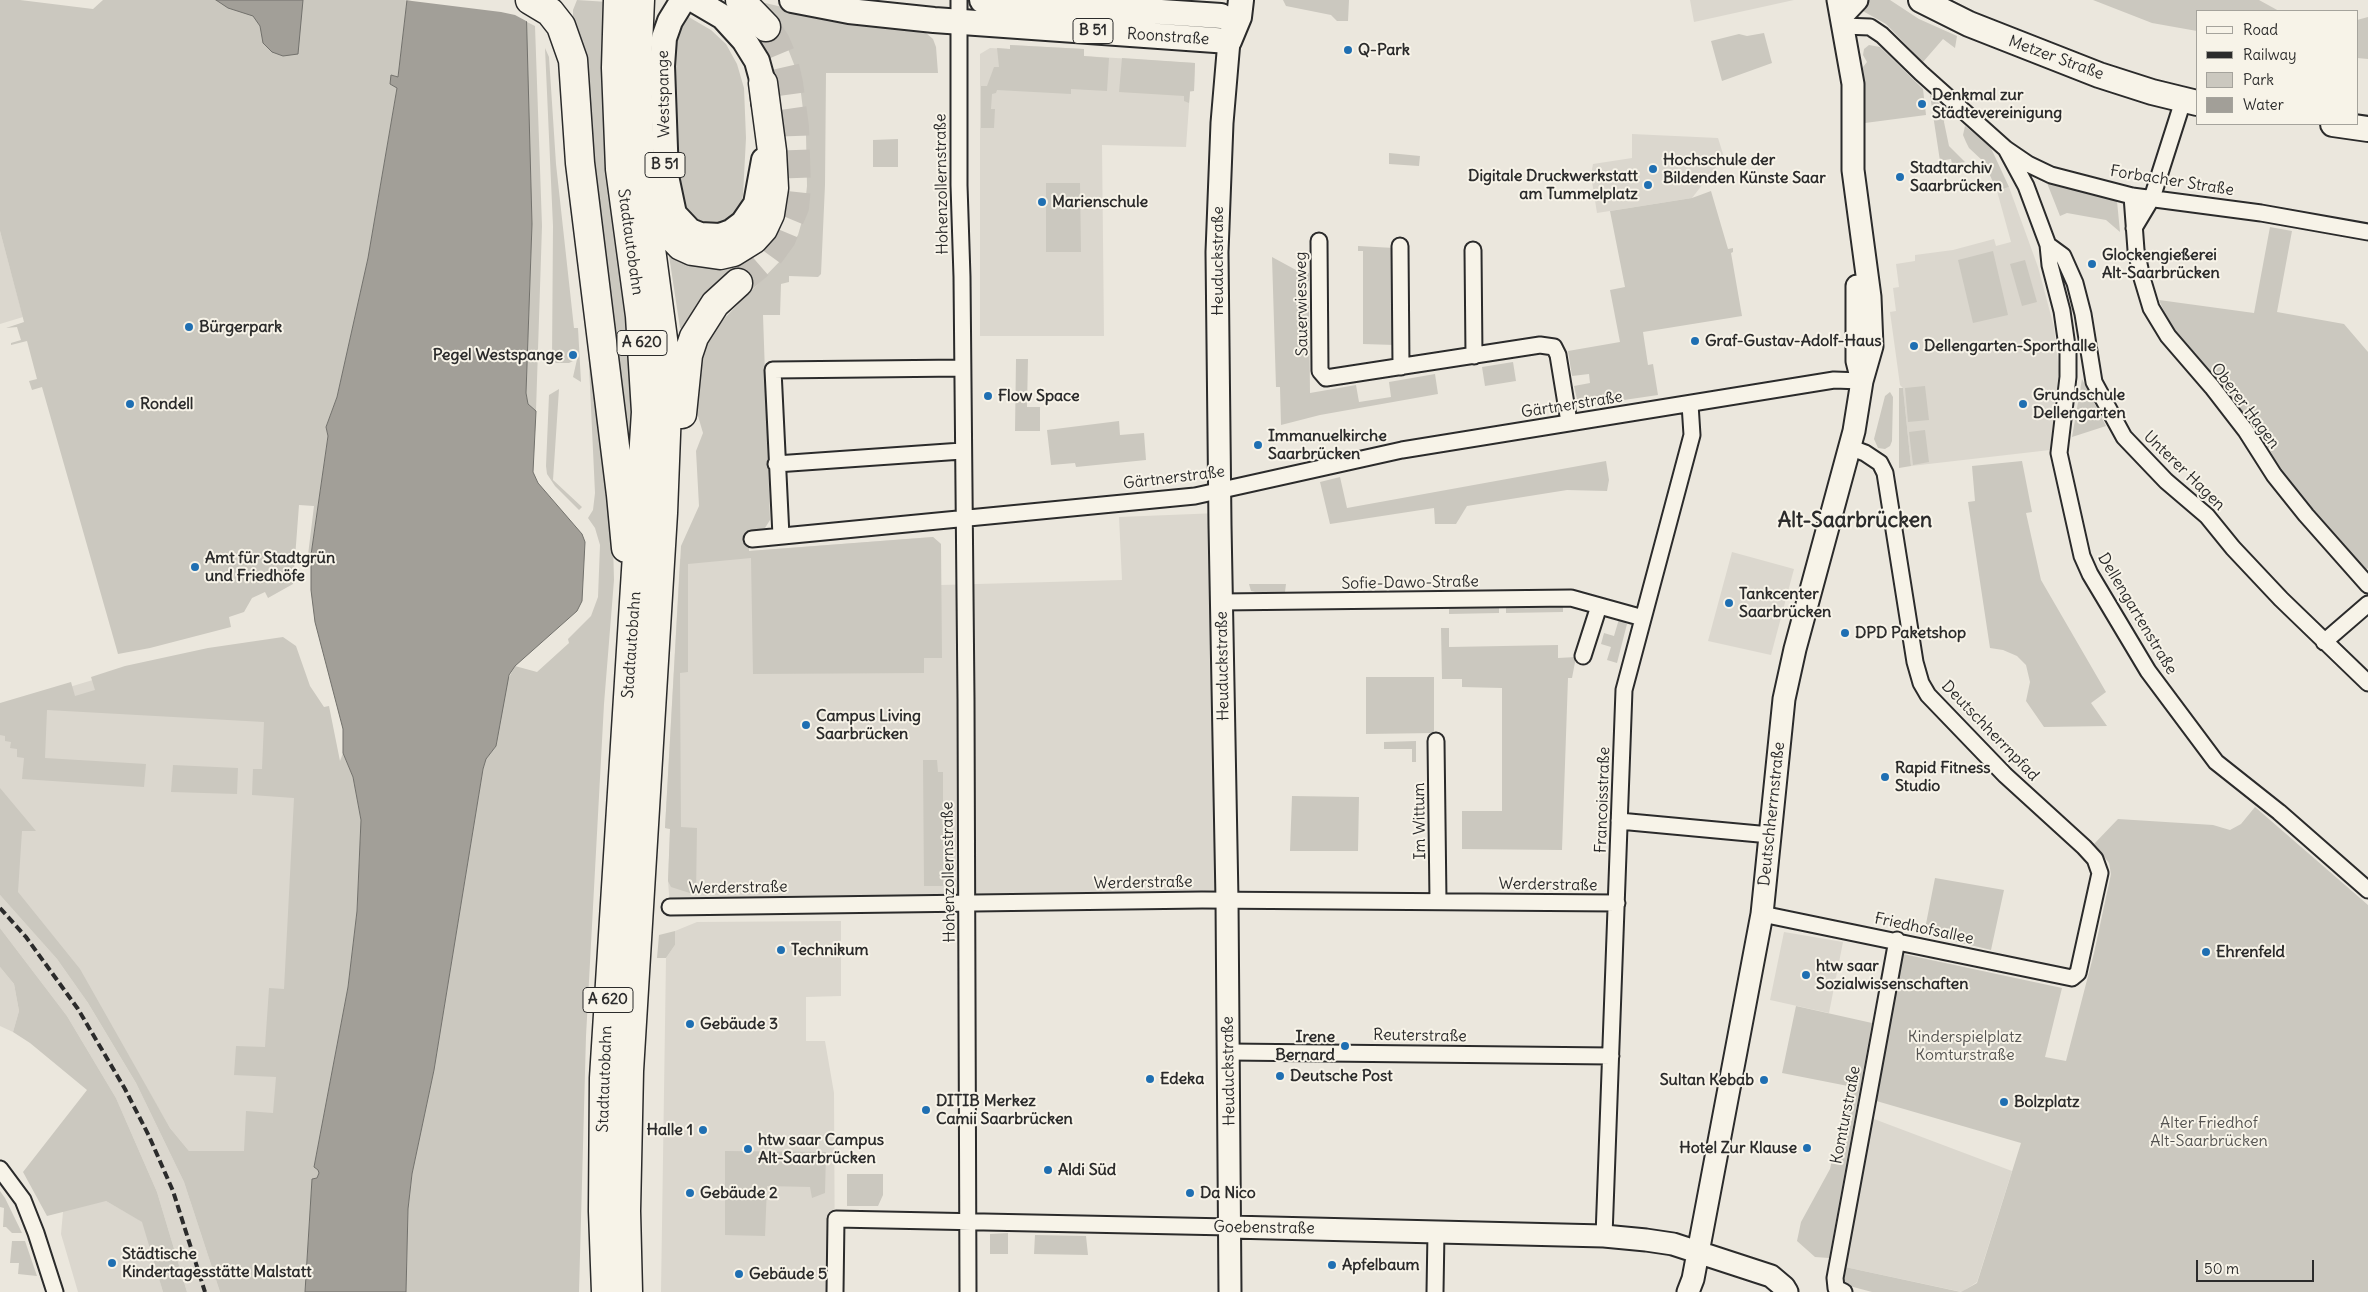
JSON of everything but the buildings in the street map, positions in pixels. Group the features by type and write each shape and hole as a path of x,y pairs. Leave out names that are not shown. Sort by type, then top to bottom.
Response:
{"highway":[{"path":"530,0 550,12 562,26 573,60 580,163 626,547 624,610 628,688"},
{"name":"Stadtautobahn","path":"606,1292 602,1212 602,1142 607,1019 628,688 645,461 646,412 640,316 620,169 616,68 618,0"},
{"path":"642,0 648,14 649,105 656,204 662,226 681,246 706,254 732,252 754,239 763,229 770,214 767,188 772,151 763,83"},
{"name":"Stadtautobahn","path":"628,1292 626,1211 629,1071 668,409 666,372 640,166 637,67 642,0"},
{"path":"740,0 766,27"},
{"path":"663,514 674,485 679,458 688,355 694,337 707,315 715,304 738,283"},
{"path":"590,1292 602,1212"}],"main road":[{"name":"Westspange","path":"683,0 670,21 664,38 662,66 666,176 674,214 690,231 700,235 720,236 731,232 750,214 767,188"},
{"path":"694,0 724,17 744,40 757,61 763,83"},
{"name":"B 51","path":"792,0 849,11 958,11"},
{"name":"Roonstraße","path":"982,0 1221,8"},
{"path":"1229,41 1240,17 1241,0"},
{"name":"Metzer Straße","path":"1921,0 1969,24 2027,48 2099,75 2190,102"},
{"name":"B 51","path":"1221,8 1229,41"},
{"name":"Roonstraße","path":"958,11 1229,41"},
{"path":"2340,125 2368,129"}],"street":[{"path":"1841,14 1857,0"},
{"name":"Hohenzollernstraße","path":"958,11 964,517 968,1292"},
{"name":"Forbacher Straße","path":"1841,14 1882,35 1921,74 2006,149 2028,164 2051,175 2132,196 2261,213 2368,232"},
{"name":"Deutschherrnstraße","path":"1688,1292 1698,1251 1762,914 1784,699 1795,649 1849,446 1862,381 1857,361 1857,213 1853,170 1853,84 1841,14"},
{"name":"Heuduckstraße","path":"1229,41 1222,123 1218,209 1219,491 1227,900 1230,1292"},
{"path":"2134,228 2152,198 2190,102"},
{"name":"Dellengartenstraße","path":"2006,149 2026,186 2048,245 2050,265 2062,311 2068,353 2068,377 2060,453 2082,556 2090,574 2148,671 2216,762 2279,812 2306,844 2368,890"},
{"name":"Oberer Hagen","path":"2132,196 2136,250 2151,308 2168,336 2218,394 2246,431 2274,475 2306,515 2368,584"},
{"name":"Sauerwiesweg","path":"1319,241 1320,371 1326,378 1336,378 1540,345 1554,347 1558,355 1568,422"},
{"name":"Unterer Hagen","path":"2048,245 2063,256 2075,283 2083,314 2094,382 2124,437 2166,481 2207,516 2233,548 2324,642 2368,683"},
{"path":"1400,246 1401,367"},
{"path":"1473,250 1474,356"},
{"path":"782,536 776,464 773,370 962,368"},
{"name":"Gärtnerstraße","path":"752,539 1195,496 1402,450 1834,380 1862,381"},
{"name":"Francoisstraße","path":"1604,1236 1624,690 1692,435 1690,404"},
{"name":"Deutschherrnpfad","path":"1849,446 1865,453 1880,463 1885,474 1915,662 1921,683 1928,695 1971,741 2095,859 2100,873 2078,973"},
{"path":"776,464 962,451"},
{"name":"Sofie-Dawo-Straße","path":"1221,602 1563,598 1643,618"},
{"path":"2324,642 2368,604"},
{"path":"1583,656 1598,606"},
{"name":"Im Wittum","path":"1436,741 1438,901"},
{"path":"1619,821 1770,835"},
{"name":"Werderstraße","path":"670,908 966,902 1227,900 1616,903"},
{"name":"Friedhofsallee","path":"1762,914 1897,940 2065,978 2072,978 2078,973"},
{"name":"Komturstraße","path":"1844,1292 1836,1288 1835,1278 1897,940"},
{"name":"Reuterstraße","path":"1229,1052 1611,1056"},
{"path":"0,1169 23,1200 55,1292"},
{"name":"Goebenstraße","path":"835,1292 836,1219 1604,1236 1663,1242 1698,1251 1771,1276 1787,1292"},
{"path":"1435,1292 1436,1232"}],"shaded area":[{"path":"1690,0 1794,0 1694,22"},
{"name":"Marienschule","path":"1010,45 1084,49 1084,56 1195,63 1194,91 1190,92 1186,147 1102,145 1104,336 980,336 980,54 990,48 1010,49"},
{"name":"Hochschule der Bildenden Künste Saar","path":"1632,134 1718,138 1724,157 1692,198 1597,213 1591,175 1593,164 1632,158"},
{"path":"2009,187 2038,267 2054,327 2059,371 2050,450 1911,466 1903,388 1900,385 1890,312 1896,311 1893,288 1899,287 1896,264 1915,261 1915,255 1953,250 1994,239 1996,246 2011,242 1997,191"},
{"path":"0,231 23,317 0,324"},
{"path":"1219,513 1227,900 670,907 668,881 670,829 665,828 680,559 749,551 933,537 941,544 941,585 1122,580 1119,517"},
{"path":"1732,552 1794,569 1771,655 1708,641"},
{"path":"126,670 281,680 321,848 281,1151 189,1151 170,1128 124,1049 0,871 0,713 13,704"},
{"path":"0,895 57,959 88,1003 136,1083 184,1182 220,1292 187,1292 157,1192 116,1098 67,1016 0,928"},
{"name":"htw saar Campus Alt-Saarbrücken","path":"841,921 841,996 806,997 806,1041 825,1041 834,1093 835,1292 661,1292 666,958 675,945 675,931 697,922"},
{"name":"htw saar Sozialwissenschaften","path":"1784,932 1843,942 1829,1013 1770,1000"},
{"path":"0,967 14,984 19,1011 13,1032 0,1026"},
{"path":"1874,1119 2012,1171 1977,1282 1962,1292 1845,1267 1871,1122"},
{"name":"Städtische Kindertagesstätte Malstatt","path":"60,1187 106,1201 143,1222 163,1292 78,1292 61,1234 63,1212"}],"green space":[{"name":"Bürgerpark","path":"0,0 20,0 93,9 103,0 407,0 398,77 392,75 390,84 397,87 368,258 337,397 326,427 328,436 311,555 308,555 314,506 299,505 293,584 268,598 265,592 252,598 244,612 229,617 231,627 150,648 118,654 42,387 32,390 29,381 37,379 27,341 11,345 11,343 21,340 17,327 6,328 24,322 0,231"},
{"path":"577,0 608,2 633,361 633,489 591,165 583,47 573,22 573,10"},
{"path":"1283,0 1349,0 1348,21 1337,21 1331,15 1286,6"},
{"path":"1866,0 1890,0 1919,19 1957,36 1955,48 1943,39 1923,62 1886,24 1861,10"},
{"path":"2093,0 2259,0 2277,10 2196,10 2196,31 2152,23"},
{"path":"761,2 841,21 926,33 933,39 936,47 938,73 826,73 825,185 821,274 818,277 789,276 789,282 781,284 780,315 763,315 770,520 765,528 748,532 749,551 933,537 941,544 942,658 924,658 924,673 753,674 751,558 688,564 688,672 680,673 681,827 697,828 696,895 671,887 668,881 670,829 665,828 681,546 699,506 696,451 703,433 695,406 702,363 701,355 719,324 783,258 798,235 804,214 807,186 806,134 799,77 781,31"},
{"path":"687,16 711,30 726,44 737,64 744,88 746,138 743,195 739,211 726,222 717,225 702,224 693,219 685,211 678,189 674,118 674,52 676,35"},
{"path":"2368,17 2368,59 2358,58 2358,20"},
{"path":"525,21 535,26 542,226 536,411 528,404 526,393 532,224"},
{"path":"1764,33 1772,63 1722,81 1711,41 1739,34 1747,36"},
{"path":"1010,45 1084,49 1084,56 1109,58 1107,91 1071,89 1071,94 997,90 996,93 992,94 991,109 995,109 994,128 981,128 981,86 987,86 994,67 999,67 997,48 1010,49"},
{"path":"1869,45 1880,47 1923,89 1926,115 1865,123 1863,67 1867,62 1863,55 1864,49"},
{"path":"545,48 549,57 556,164 574,328 578,328 581,382 573,377 578,355 575,351 571,351 568,355 571,359 576,358 569,363 556,363 552,359 553,226"},
{"path":"1122,58 1195,63 1194,91 1190,91 1189,103 1184,101 1184,96 1119,92"},
{"path":"1930,95 1946,110 1944,122 1949,146 1965,162 1952,164 1951,159 1940,161"},
{"path":"1965,126 1990,146 2009,187 1997,191 1984,162 1969,148 1966,142 1963,135"},
{"path":"898,139 898,167 873,167 873,140"},
{"path":"1389,153 1420,156 1419,166 1389,164"},
{"path":"1046,183 1080,183 1081,252 1046,252"},
{"path":"2047,183 2117,201 2120,232 2106,220 2067,213 2060,216"},
{"path":"1711,191 1728,249 1733,248 1731,253 1742,316 1643,332 1648,365 1653,364 1658,395 1583,406 1578,404 1574,386 1590,383 1589,374 1572,376 1568,351 1620,342 1610,290 1625,287 1610,211 1692,198"},
{"path":"2270,227 2292,231 2277,312 2344,324 2368,352 2368,568 2364,572 2281,471 2260,432 2171,327 2159,300 2254,313"},
{"path":"1358,246 1394,248 1395,345 1363,344 1363,251 1358,251"},
{"path":"668,249 755,253 710,296 688,329 680,328"},
{"path":"1993,251 2008,315 1973,323 1958,260"},
{"path":"1272,257 1296,270 1309,273 1309,281 1296,282 1296,305 1309,305 1310,393 1356,385 1359,402 1391,397 1389,382 1435,374 1438,394 1320,415 1281,425 1280,387 1276,387"},
{"path":"2025,260 2037,302 2022,306 2010,264"},
{"path":"588,344 592,344 613,544 614,580 604,704 586,1036 579,1292 406,1292 408,1209 412,1174 434,1070 483,769 486,759 496,746 506,683 515,666 537,672 569,643 568,639 591,616 598,597 600,545 595,528 588,518 593,510 595,493"},
{"path":"1016,359 1028,359 1027,407 1040,407 1040,431 1015,431"},
{"path":"1513,362 1516,381 1485,386 1482,367"},
{"path":"2082,379 2106,426 2072,437"},
{"path":"1925,386 1929,420 1908,422 1905,388"},
{"path":"1899,388 1903,388 1911,466 1899,468"},
{"path":"559,389 553,480 582,507 579,510 555,486 547,474 549,395"},
{"path":"1890,392 1893,397 1892,441 1890,446 1885,449 1878,448 1874,439 1885,396"},
{"path":"1119,421 1120,435 1144,433 1146,460 1076,467 1075,463 1051,465 1047,430"},
{"path":"1925,430 1929,462 1913,465 1909,432"},
{"path":"1606,461 1609,480 1607,491 1567,490 1467,506 1456,524 1435,524 1434,508 1330,524 1320,482 1340,477 1347,508"},
{"path":"2022,461 2032,512 2026,513 2041,580 2106,692 2091,703 2107,726 2044,727 2026,701 2030,682 2026,665 2017,656 2003,650 1990,648 1968,502 1975,501 1972,466"},
{"path":"1249,584 1286,584 1285,592 1255,592 1251,591"},
{"path":"1563,604 1563,612 1506,613 1506,605"},
{"path":"1499,605 1499,613 1449,614 1449,606"},
{"path":"1619,619 1627,624 1617,663 1607,660 1611,647 1601,644 1604,633 1614,636"},
{"path":"1441,628 1449,628 1449,647 1558,645 1558,658 1576,657 1572,678 1568,678 1562,850 1462,849 1462,811 1502,811 1502,688 1462,687 1462,679 1442,679"},
{"path":"283,637 296,646 310,686 324,707 329,706 340,761 343,753 353,777 361,820 357,911 348,987 314,1167 319,1173 317,1178 312,1179 305,1292 220,1292 184,1182 136,1083 88,1003 57,959 0,895 0,788 36,831 22,831 18,892 80,969 170,1128 189,1151 244,1151 246,1111 273,1113 276,1077 234,1075 236,1046 265,1047 269,988 284,989 294,798 252,795 253,769 262,769 264,722 47,710 45,758 146,764 144,787 22,779 24,758 17,757 17,749 10,748 11,742 5,741 5,736 0,735 0,703 71,682 75,696 95,690 91,677 125,666 208,648"},
{"path":"1366,677 1434,677 1434,733 1366,734"},
{"path":"1416,741 1416,762 1412,762 1412,749 1384,749 1384,742"},
{"path":"923,760 937,760 938,772 943,772 943,886 924,886"},
{"path":"173,765 238,768 237,794 171,792"},
{"path":"1292,796 1359,797 1358,851 1290,851"},
{"name":"Alter Friedhof Alt-Saarbrücken","path":"2255,807 2368,905 2368,1292 1961,1292 1977,1283 2021,1143 1873,1100 1903,954 2062,988 2045,1057 2066,1061 2094,953 2111,874 2109,863 2094,844 2118,819 2213,825 2230,830 2241,824"},
{"path":"1935,878 2004,890 1991,950 1924,934"},
{"path":"0,928 67,1016 116,1098 157,1192 187,1292 163,1292 142,1222 106,1201 47,1216 23,1172 87,1090 30,1043 13,1032 19,1011 14,984 0,967"},
{"path":"675,931 675,945 666,958 657,958 659,935"},
{"path":"1796,1006 1872,1023 1829,1258 1815,1257 1797,1241 1801,1222 1830,1169 1848,1086 1782,1073"},
{"path":"725,1151 826,1152 825,1193 812,1198 810,1187 767,1186 765,1236 725,1235"},
{"path":"847,1174 883,1174 883,1195 878,1206 847,1206"},
{"path":"0,1191 22,1233 12,1233 6,1227 3,1227 4,1208 0,1207"},
{"path":"1008,1233 1008,1254 990,1254 990,1234"},
{"path":"1035,1235 1086,1236 1088,1255 1034,1254"},
{"path":"12,1241 25,1241 37,1276 18,1274 19,1263 10,1263"},
{"path":"1845,1267 1961,1292 1872,1292 1842,1284"}],"water":[{"path":"216,0 303,0 298,54 283,56 272,52 263,43 260,26 253,16 228,8"},
{"path":"407,0 526,0 532,224 526,393 528,404 536,411 533,472 538,483 582,534 585,542 582,601 577,611 515,666 509,675 496,746 486,759 483,769 434,1070 412,1174 408,1209 406,1292 305,1292 312,1179 317,1178 319,1173 314,1167 348,987 357,911 361,820 353,777 343,753 343,729 315,622 311,590 311,555 328,436 326,427 337,397 368,258 397,88 390,84 391,75 398,77"}],"pier":[{"path":"404,0 528,0 528,22 515,15 501,12"}],"tunnel":[{"path":"738,283 769,256 782,238 795,207 797,187 795,127 789,83 784,61 776,42 766,27"}],"railway":[{"path":"0,908 26,937 78,1009 125,1089 149,1136 173,1191 205,1292"}],"place":[{"name":"Q-Park","path":"1348,50"},
{"name":"Denkmal zur Städtevereinigung","path":"1922,104"},
{"name":"Hochschule der Bildenden Künste Saar","path":"1653,169"},
{"name":"Stadtarchiv Saarbrücken","path":"1900,177"},
{"name":"Digitale Druckwerkstatt am Tummelplatz","path":"1648,185"},
{"name":"Marienschule","path":"1042,202"},
{"name":"Glockengießerei Alt-Saarbrücken","path":"2092,264"},
{"name":"Bürgerpark","path":"189,327"},
{"name":"Graf-Gustav-Adolf-Haus","path":"1695,341"},
{"name":"Dellengarten-Sporthalle","path":"1914,346"},
{"name":"Pegel Westspange","path":"573,355"},
{"name":"Flow Space","path":"988,396"},
{"name":"Rondell","path":"130,404"},
{"name":"Grundschule Dellengarten","path":"2023,404"},
{"name":"Immanuelkirche Saarbrücken","path":"1258,445"},
{"name":"Amt für Stadtgrün und Friedhöfe","path":"195,567"},
{"name":"Tankcenter Saarbrücken","path":"1729,603"},
{"name":"DPD Paketshop","path":"1845,633"},
{"name":"Campus Living Saarbrücken","path":"806,725"},
{"name":"Rapid Fitness Studio","path":"1885,777"},
{"name":"Technikum","path":"781,950"},
{"name":"Ehrenfeld","path":"2206,952"},
{"name":"htw saar Sozialwissenschaften","path":"1806,975"},
{"name":"Gebäude 3","path":"690,1024"},
{"name":"Irene Bernard","path":"1345,1046"},
{"name":"Deutsche Post","path":"1280,1076"},
{"name":"Edeka","path":"1150,1079"},
{"name":"Sultan Kebab","path":"1764,1080"},
{"name":"Bolzplatz","path":"2004,1102"},
{"name":"DITIB Merkez Camii Saarbrücken","path":"926,1110"},
{"name":"Halle 1","path":"703,1130"},
{"name":"Hotel Zur Klause","path":"1807,1148"},
{"name":"htw saar Campus Alt-Saarbrücken","path":"748,1149"},
{"name":"Aldi Süd","path":"1048,1170"},
{"name":"Gebäude 2","path":"690,1193"},
{"name":"Da Nico","path":"1190,1193"},
{"name":"Städtische Kindertagesstätte Malstatt","path":"112,1263"},
{"name":"Apfelbaum","path":"1332,1265"},
{"name":"Gebäude 5","path":"739,1274"}],"district":[{"name":"Alt-Saarbrücken","path":"1855,521"}],"park label":[{"name":"Kinderspielplatz Komturstraße","path":"1965,1046"}]}
